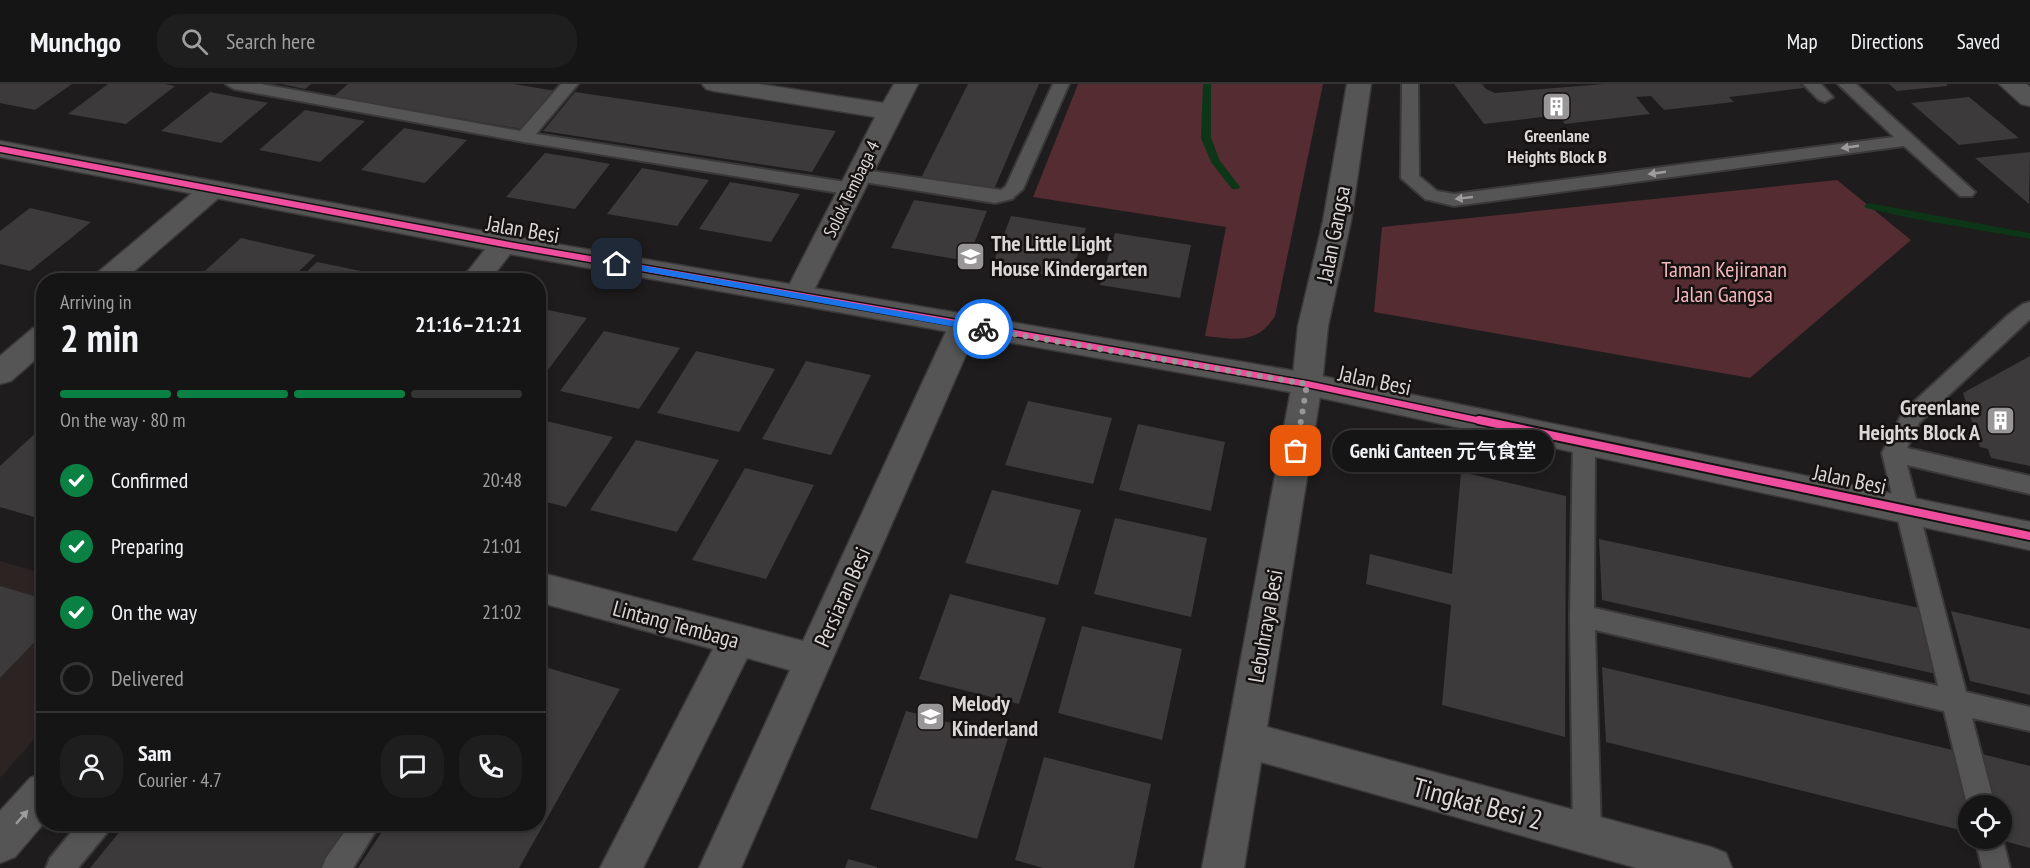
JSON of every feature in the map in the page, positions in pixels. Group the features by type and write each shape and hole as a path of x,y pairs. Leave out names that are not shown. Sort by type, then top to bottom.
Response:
{"street":[{"path":"714,84 753,87 890,112"},
{"name":"Solok Tembaga 4","path":"798,295 906,84"},
{"name":"Jalan Gangsa","path":"1307,384 1313,326 1337,221 1359,84"},
{"path":"2011,84 2030,99"},
{"name":"Jalan Besi","path":"0,149 504,244 1307,384 2030,536"},
{"path":"115,273 213,189"},
{"path":"481,273 504,244"},
{"name":"Persiaran Besi","path":"720,868 964,325"},
{"path":"0,373 36,342"},
{"name":"Lebuhraya Besi","path":"1223,868 1307,384"},
{"name":"Lintang Tembaga","path":"546,589 814,660"},
{"path":"621,868 737,640"},
{"name":"Tingkat Besi 2","path":"1245,739 1711,868"},
{"path":"0,842 36,801"}],"lane":[{"path":"234,84 524,136 855,182 995,197 1006,195 1014,189 1061,84"},
{"path":"524,136 570,84"},
{"path":"1410,84 1410,178 1431,195 1454,200 1908,140"},
{"path":"1810,84 1825,97"},
{"path":"1846,84 1966,192"},
{"path":"1978,795 1905,509 1893,453 1911,418 2015,320 2030,309"},
{"path":"1584,443 1582,616 1587,833"},
{"path":"1893,453 2030,485"},
{"path":"1582,616 2030,719"},
{"path":"60,868 90,831"},
{"path":"336,868 361,831"},
{"path":"1992,849 1996,868"}],"shaded area":[{"path":"0,561 36,572 36,737 0,778"}],"green space":[{"path":"1078,84 1323,84 1275,316 1261,332 1236,339 1205,336 1226,227 1033,197"},
{"name":"Taman Kejiranan Jalan Gangsa","path":"1837,180 1911,240 1750,378 1374,312 1382,227"}],"building":[{"path":"0,84 72,84 35,110 0,103"},
{"path":"108,84 175,86 126,124 68,114"},
{"path":"281,84 311,84 305,89"},
{"path":"348,84 514,84 556,91 522,129 333,97"},
{"path":"968,84 1039,84 992,194 919,182"},
{"name":"Greenlane Heights Block B","path":"1454,84 1482,84 1486,89 1495,93 1604,84 1800,84 1804,88 1729,97 1734,102 1664,110 1651,96 1636,97 1650,114 1565,124 1558,115 1484,124"},
{"path":"1889,84 1947,84 1947,86 1897,91"},
{"path":"210,92 268,103 221,143 161,131"},
{"path":"575,92 836,131 812,172 543,131"},
{"path":"1969,97 2019,138 1959,145 1911,103"},
{"path":"305,110 365,121 320,162 259,150"},
{"path":"404,128 467,140 425,183 361,170"},
{"path":"2030,152 2029,204 1975,158"},
{"path":"545,153 610,164 575,209 506,197"},
{"path":"642,168 709,180 677,226 607,214"},
{"path":"730,182 800,194 771,242 699,229"},
{"path":"914,200 987,211 967,261 891,248"},
{"path":"30,208 91,222 30,271 0,264 0,231"},
{"path":"1011,216 1086,228 1070,279 992,266"},
{"path":"1115,233 1191,245 1180,298 1100,285"},
{"path":"241,238 316,255 297,273 203,273"},
{"path":"317,262 371,273 305,273"},
{"path":"546,310 587,318 546,372"},
{"path":"604,331 680,348 639,409 560,391"},
{"path":"696,351 775,369 739,432 657,413"},
{"name":"Greenlane Heights Block A","path":"2030,356 2030,466 1991,458 1988,449 1980,447 1963,393"},
{"path":"806,361 871,375 831,455 762,439"},
{"path":"1028,401 1112,418 1093,484 1005,465"},
{"path":"546,421 613,437 566,507 546,502"},
{"path":"1138,424 1225,442 1211,511 1119,490"},
{"path":"36,433 36,518 0,507 0,466"},
{"path":"636,440 719,460 677,532 590,510"},
{"path":"745,468 814,485 766,579 692,560"},
{"path":"1461,472 1566,496 1565,737 1442,705 1451,605 1366,584 1370,554 1452,574"},
{"path":"992,490 1081,510 1058,585 965,563"},
{"path":"1115,518 1207,538 1191,617 1094,594"},
{"path":"1599,539 1924,609 1941,675 1602,600"},
{"path":"0,586 36,597 36,640 0,678"},
{"path":"950,594 1046,618 1019,704 919,679"},
{"path":"1951,611 2030,629 2030,695 1970,681"},
{"path":"1082,626 1182,649 1162,740 1058,713"},
{"path":"546,667 620,689 546,820"},
{"path":"1602,667 1957,751 1966,795 1958,795 1958,830 1606,742"},
{"path":"906,711 1008,738 977,839 870,809"},
{"path":"1982,754 2030,766 2030,848 2012,843 2012,795 1992,795"},
{"path":"1044,757 1151,784 1134,868 1043,868 1015,860"},
{"path":"120,831 350,831 325,868 90,868"},
{"path":"382,831 540,831 519,868 358,868"},
{"path":"848,859 877,867 877,868 845,868"}],"waterway":[{"path":"1207,84 1206,138 1216,162 1235,187"},
{"path":"1869,206 2030,236"}],"cycle path":[{"path":"0,149 504,244 1307,384 2030,536"}],"way so far":[{"path":"983,329 1307,384 1296,451"}],"place":[{"name":"Greenlane Heights Block B","path":"1557,106"},
{"name":"The Little Light House Kindergarten","path":"970,256"},
{"name":"Greenlane Heights Block A","path":"2001,420"},
{"name":"Genki Canteen 元气食堂","path":"1296,451"},
{"name":"Melody Kinderland","path":"931,716"}],"route":[{"path":"617,264 983,329"}]}
